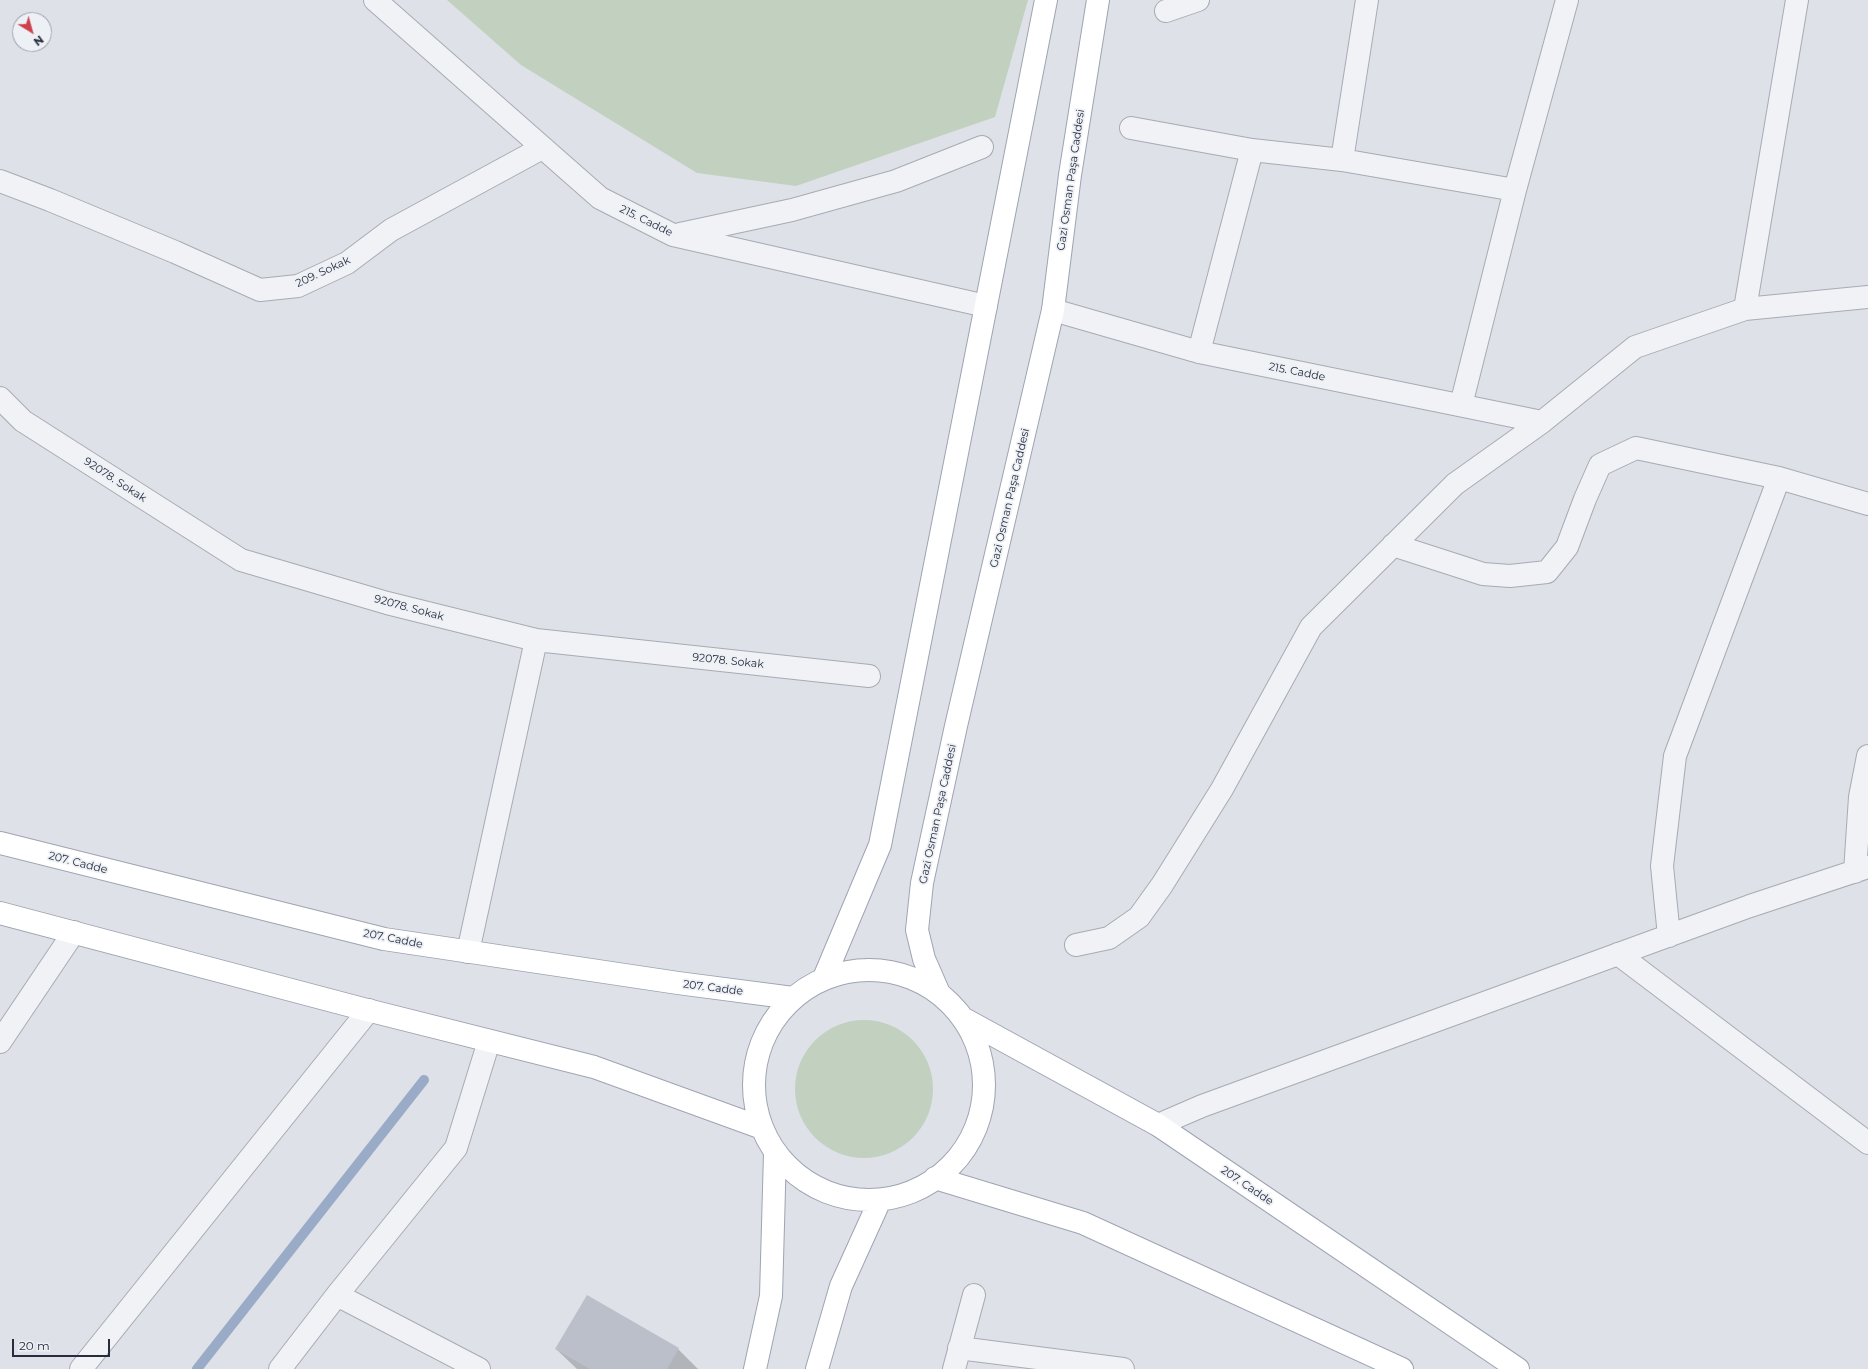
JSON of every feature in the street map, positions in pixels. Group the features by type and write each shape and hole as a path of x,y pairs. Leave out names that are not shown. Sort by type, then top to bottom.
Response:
{"main road":[{"path":"824,978 880,845 1046,0"},
{"name":"Gazi Osman Paşa Caddesi","path":"938,991 924,959 917,930 922,883 956,726 1053,310 1070,175 1098,0"},
{"name":"207. Cadde","path":"0,843 384,939 678,984 792,998"},
{"path":"0,913 369,1010 594,1067 762,1128"},
{"path":"863,968 902,973 938,991 966,1020 982,1056 985,1096 974,1134 951,1167 918,1190 880,1200 840,1198 803,1181 775,1153 759,1123 753,1089 756,1055 770,1024 792,998 824,978 863,968"},
{"name":"207. Cadde","path":"966,1020 1158,1125 1518,1369"},
{"path":"755,1369 771,1296 775,1153"},
{"path":"935,1178 1083,1223 1402,1369"},
{"path":"817,1369 841,1286 880,1200"}],"street":[{"name":"215. Cadde","path":"375,0 600,198 673,235 986,306"},
{"path":"1166,11 1198,0"},
{"path":"1342,160 1367,0"},
{"path":"1461,405 1516,190 1567,0"},
{"path":"1744,309 1797,0"},
{"path":"1131,128 1252,150 1342,160 1516,190"},
{"name":"209. Sokak","path":"0,181 175,252 260,290 298,286 347,262 391,230 542,148"},
{"path":"673,235 792,210 896,182 982,148"},
{"path":"1199,352 1252,150"},
{"path":"1076,945 1109,938 1139,917 1162,885 1222,789 1311,627 1455,484 1542,422 1635,347 1744,309 1868,297"},
{"name":"215. Cadde","path":"1053,310 1199,352 1542,422"},
{"name":"92078. Sokak","path":"0,398 23,421 241,560 387,602 536,640 869,676"},
{"path":"1393,545 1483,574 1510,576 1547,572 1567,547 1584,499 1600,465 1636,448 1779,478 1868,504"},
{"path":"1669,936 1662,866 1675,756 1779,478"},
{"path":"468,952 536,640"},
{"path":"1158,1125 1202,1106 1618,954 1750,906 1861,869 1860,797 1868,756"},
{"path":"0,1042 74,932"},
{"path":"1618,954 1868,1143"},
{"path":"81,1369 369,1010"},
{"path":"280,1369 337,1295 456,1148 490,1041"},
{"path":"337,1295 479,1369"},
{"path":"954,1369 974,1295"},
{"path":"959,1348 1123,1369"}],"green space":[{"path":"447,0 1028,0 995,117 796,186 697,173 521,65"},
{"path":"871,1020 897,1028 913,1040 922,1051 928,1063 932,1075 932,1103 928,1115 922,1127 913,1138 902,1147 890,1153 878,1157 857,1158 838,1153 826,1147 815,1138 806,1127 796,1103 795,1082 800,1063 806,1051 815,1040 826,1031 850,1021"}],"building":[{"path":"587,1295 679,1348 667,1369 590,1369 555,1349"}],"waterway":[{"path":"197,1369 424,1080"}]}
